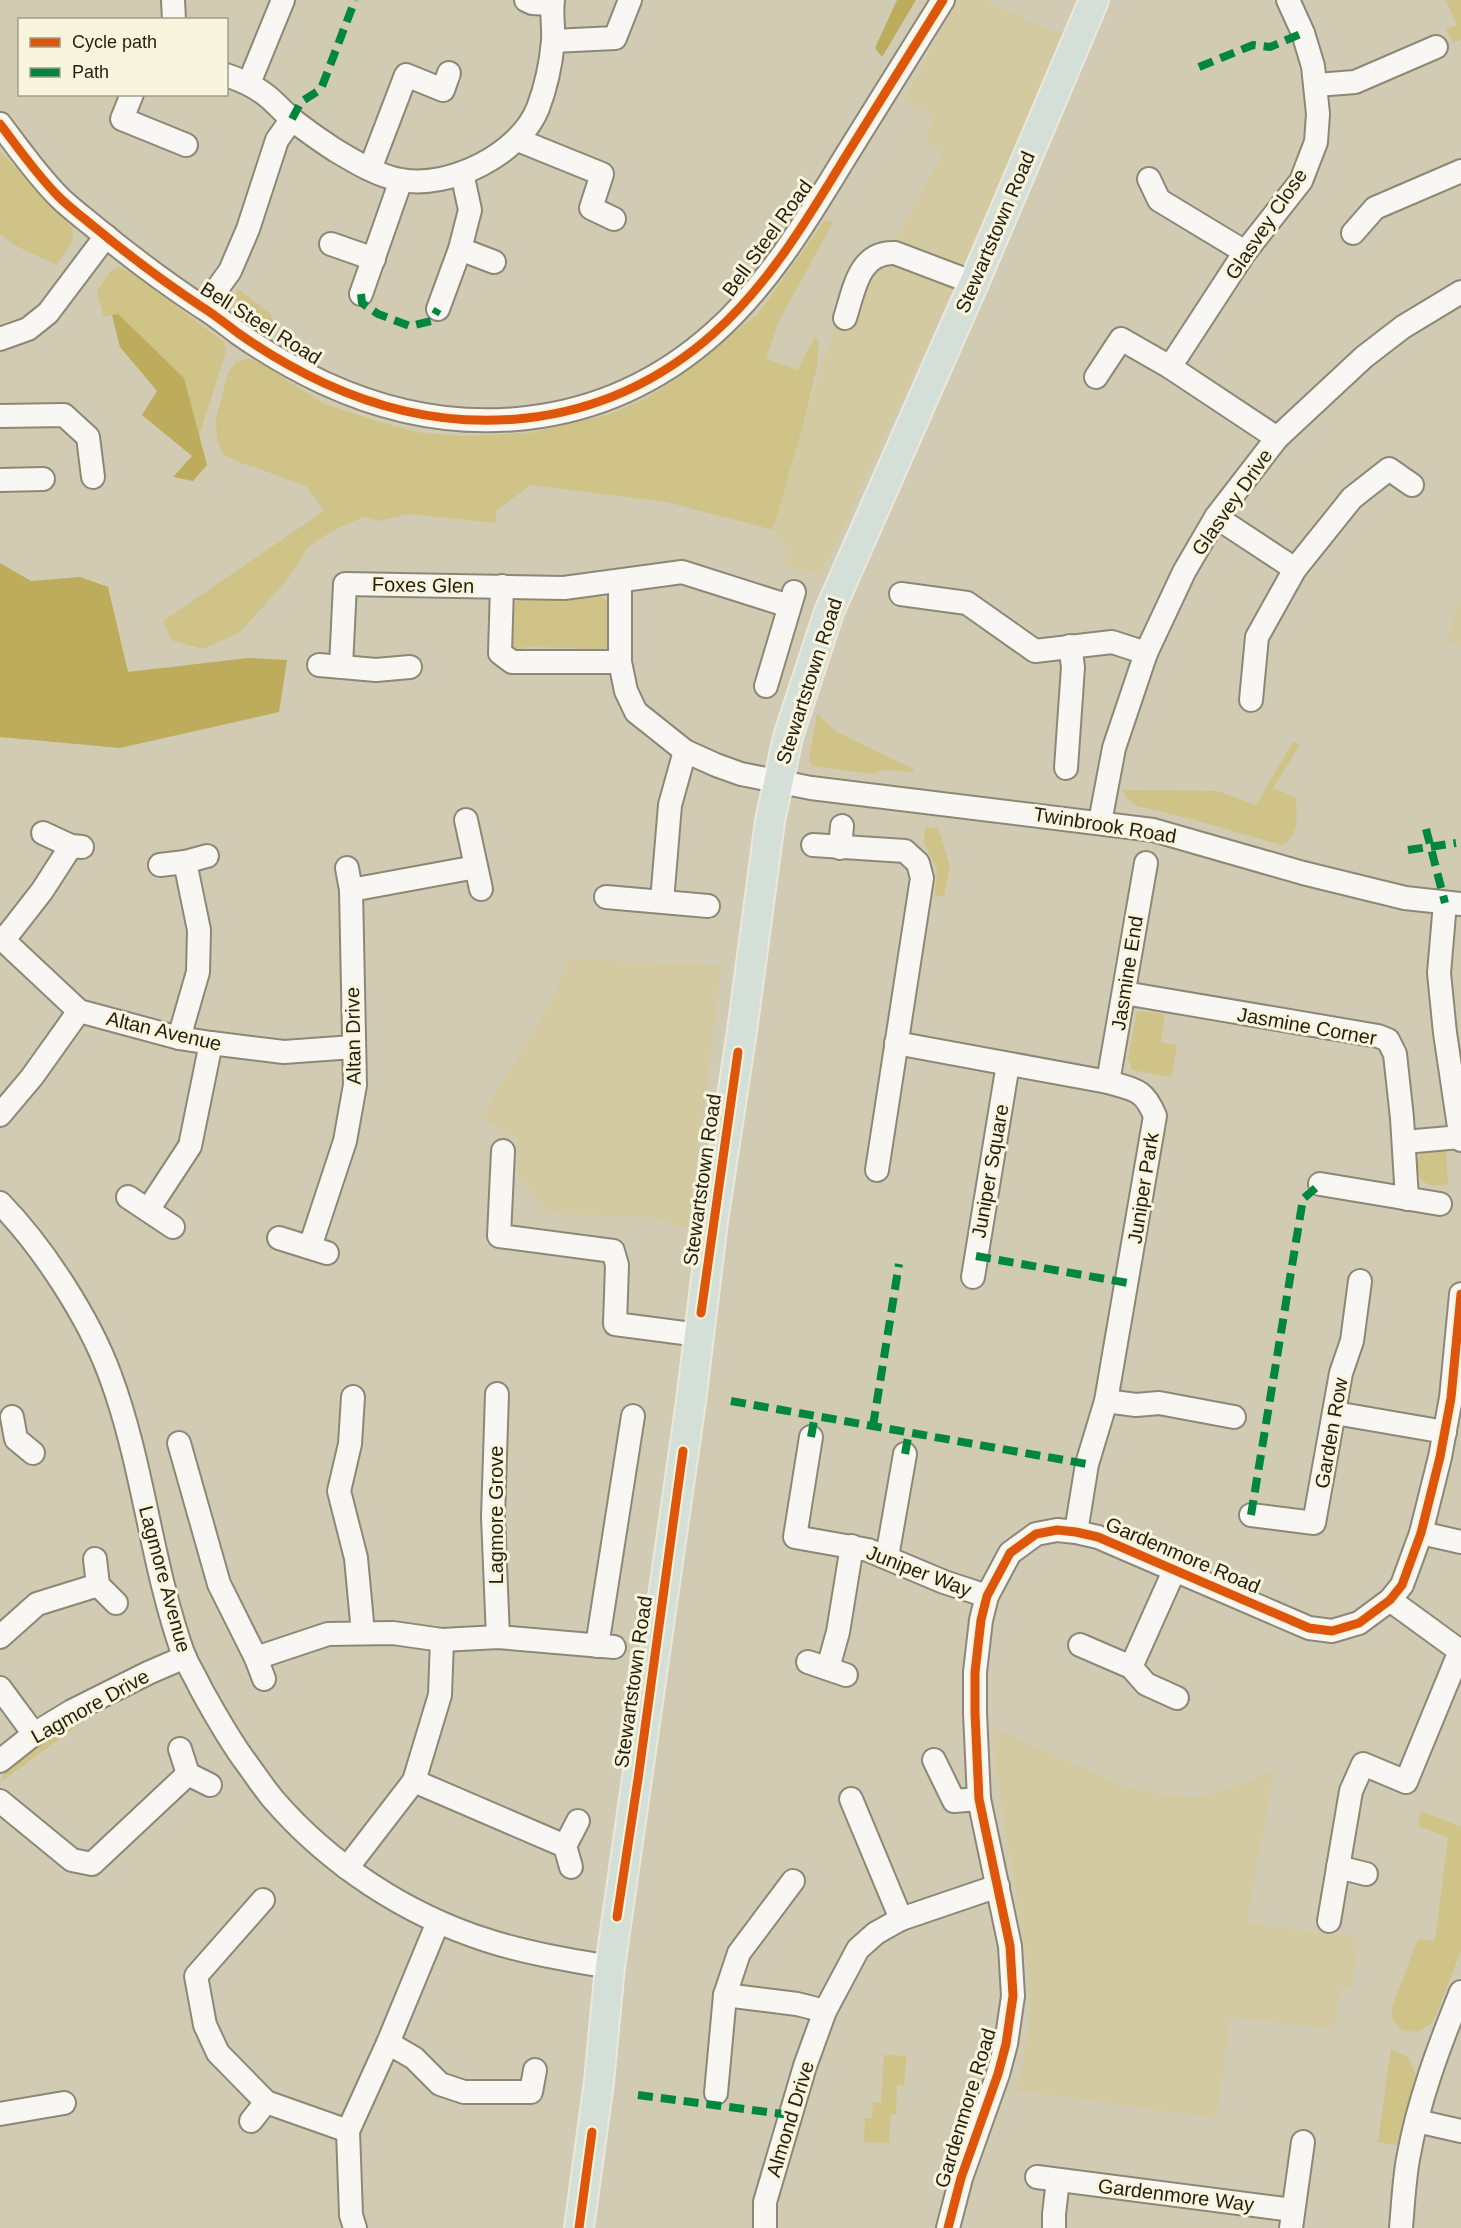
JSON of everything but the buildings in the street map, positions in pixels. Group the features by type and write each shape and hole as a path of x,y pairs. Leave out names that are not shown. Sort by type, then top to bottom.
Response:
{"main road":[{"name":"Stewartstown Road","path":"579,2228 599,2082 610,1967 768,833 790,729 829,612 974,283 1094,0"}],"street":[{"path":"173,0 174,18"},
{"path":"249,83 283,0"},
{"path":"228,76 249,83 292,119 336,150 370,169 401,180 433,182 491,159 518,140 538,110 548,74 553,41 553,2 532,3 526,0"},
{"path":"553,41 615,38 630,0"},
{"name":"Bell Steel Road","path":"0,124 60,198 105,236 185,296 279,360 323,383 370,403 391,409 457,421 485,422 530,418 597,402 641,383 687,356 741,307 768,275 822,194 943,0"},
{"name":"Glasvey Close","path":"1170,367 1245,252 1301,181 1316,142 1318,114 1313,66 1303,33 1288,0"},
{"path":"1316,85 1355,82 1436,47"},
{"path":"370,169 406,75 443,90 449,74"},
{"path":"131,96 122,119 186,145"},
{"path":"204,308 230,271 248,229 277,140 292,119"},
{"path":"518,140 602,174 591,208 614,219"},
{"path":"1353,233 1375,208 1461,171"},
{"path":"438,309 460,249 470,210 462,172"},
{"path":"1149,179 1159,200 1245,252"},
{"path":"361,294 401,180"},
{"path":"0,339 28,329 48,313 105,236"},
{"path":"331,244 374,259"},
{"path":"460,249 494,262"},
{"path":"844,318 865,264 874,256 885,252 895,253 974,283"},
{"name":"Glasvey Drive","path":"1100,822 1114,748 1146,653 1184,572 1216,517 1277,438 1364,357 1403,327 1461,292"},
{"path":"1096,377 1121,339 1170,367 1277,438"},
{"path":"0,416 64,415 88,437 93,477"},
{"path":"1251,700 1257,638 1295,569 1352,498 1389,470 1412,485"},
{"path":"0,480 43,479"},
{"path":"1216,517 1295,569"},
{"name":"Foxes Glen","path":"410,667 376,670 330,665 339,584 564,588 682,572 792,598 766,686"},
{"path":"620,581 620,662 626,691 636,712 685,752 730,771 778,783"},
{"name":"Foxes Glen","path":"502,586 500,653 512,662 620,662"},
{"path":"901,594 967,603 1035,651 1112,642 1146,653"},
{"path":"1066,768 1073,667 1070,646"},
{"path":"662,901 670,805 685,752"},
{"name":"Twinbrook Road","path":"778,783 1153,830 1326,879 1405,898 1453,904"},
{"path":"466,820 481,889"},
{"path":"2,939 76,847 43,833"},
{"path":"813,845 841,837 905,851 918,863 922,878 877,1170"},
{"path":"160,865 207,856"},
{"path":"178,1038 198,972 199,930 185,862"},
{"name":"Jasmine End","path":"1108,1082 1146,863"},
{"path":"351,890 476,867"},
{"name":"Altan Drive","path":"279,1238 319,1250 345,1141 355,1085 351,890 347,868"},
{"path":"606,897 708,906"},
{"path":"1404,1142 1461,1138 1444,1033 1439,974 1453,904"},
{"name":"Altan Avenue","path":"2,939 79,1011 178,1038 211,1043 284,1052 353,1047"},
{"name":"Jasmine Corner","path":"1124,993 1378,1036 1388,1040 1395,1054 1407,1199"},
{"path":"0,1115 32,1077 79,1011"},
{"path":"148,1210 190,1146 211,1043"},
{"name":"Juniper Park","path":"896,1043 1108,1082 1133,1090 1148,1098 1155,1116 1106,1401 1087,1464 1076,1532"},
{"name":"Juniper Square","path":"973,1277 1008,1065"},
{"path":"503,1151 499,1236 613,1251 617,1265 615,1324 699,1335"},
{"path":"1320,1184 1440,1204"},
{"path":"128,1197 173,1227"},
{"name":"Lagmore Avenue","path":"0,1203 40,1250 74,1304 103,1357 118,1398 185,1657 224,1732 272,1798 320,1847 347,1868 393,1898 438,1922 502,1945 610,1967"},
{"name":"Garden Row","path":"1251,1515 1314,1523 1341,1373 1352,1341 1360,1281"},
{"name":"Gardenmore Road","path":"948,2228 961,2178 998,2074 1006,2044 1013,1996 1012,1962 979,1799 975,1713 975,1672 981,1620 987,1596 1010,1553 1036,1534 1057,1530 1076,1532 1098,1538 1309,1628 1332,1631 1359,1623 1390,1600 1401,1585 1421,1533 1451,1398 1461,1294"},
{"name":"Lagmore Grove","path":"497,1394 493,1517 498,1637"},
{"path":"353,1397 350,1444 339,1491 357,1558 363,1633"},
{"path":"1106,1401 1136,1405 1159,1403 1234,1417"},
{"path":"1335,1413 1445,1432"},
{"path":"179,1443 219,1584 260,1668 328,1634 393,1633 442,1640 498,1637 605,1647 633,1416"},
{"path":"12,1417 16,1447"},
{"name":"Juniper Way","path":"811,1437 795,1537 868,1550 944,1582 987,1596"},
{"path":"887,1557 905,1454"},
{"path":"1421,1533 1461,1542"},
{"name":"Juniper Way","path":"827,1668 838,1632 852,1546"},
{"path":"95,1559 98,1586 116,1603"},
{"path":"1131,1667 1174,1571"},
{"path":"0,1637 37,1604 98,1586"},
{"path":"1329,1921 1351,1791 1363,1764 1406,1782 1460,1651 1390,1600"},
{"path":"347,1868 414,1781 440,1695 442,1640"},
{"path":"1080,1645 1131,1667 1146,1684 1177,1698"},
{"name":"Lagmore Drive","path":"0,1761 34,1734 72,1711 185,1657"},
{"path":"0,1688 34,1734"},
{"path":"180,1749 188,1774 210,1785"},
{"path":"934,1760 954,1801 979,1799"},
{"path":"0,1801 72,1860 92,1864 188,1774"},
{"path":"414,1781 568,1856 578,1821"},
{"path":"851,1799 902,1919"},
{"path":"1338,1867 1366,1874"},
{"path":"716,2093 724,1995 739,1953 793,1881"},
{"name":"Almond Drive","path":"765,2228 765,2202 805,2066 825,2011 858,1949 876,1933 902,1919 998,1886"},
{"path":"259,1914 196,1976 205,2025 218,2053 266,2102 348,2131"},
{"path":"355,2228 351,2215 348,2131 388,2043 438,1922"},
{"path":"1401,2228 1408,2159 1417,2121 1438,2048 1461,1992"},
{"path":"724,1995 797,2004 825,2011"},
{"path":"388,2043 414,2058 440,2084 464,2092 531,2092 536,2070"},
{"path":"251,2121 266,2102"},
{"path":"0,2114 64,2103"},
{"path":"1417,2121 1461,2131"},
{"name":"Gardenmore Way","path":"1054,2228 1048,2178 1292,2219 1303,2142"}],"shaded area":[{"path":"897,0 916,0 882,57 875,48"},
{"path":"958,0 984,0 1068,38 821,575 785,566 786,546 774,535 779,501 858,253 874,246 893,244 943,153 925,140 934,116 903,100"},
{"path":"1446,0 1461,0 1461,39 1453,43 1446,29 1457,25"},
{"path":"0,151 72,228 73,241 57,265 16,246 0,234"},
{"path":"825,220 833,222 778,323 766,359 798,370 815,336 819,344 817,367 802,428 773,530 667,502 531,485 496,511 496,523 408,514 378,521 363,517 332,531 308,547 288,579 240,632 203,649 171,640 163,621 324,511 307,487 224,455 217,440 216,419 228,373 236,362 249,358 325,404 422,433 461,436 530,433 607,415 645,399 673,381 758,314"},
{"path":"119,267 131,273 224,342 226,351 199,436 118,314 104,317 97,291 110,272"},
{"path":"238,289 270,313 276,329 258,321 243,308 234,298"},
{"path":"118,314 184,378 207,465 193,481 173,477 192,456 142,415 157,391 120,347 112,315"},
{"path":"0,563 31,581 80,577 108,587 128,672 248,658 287,660 279,712 120,748 0,737"},
{"path":"589,593 598,595 611,603 611,639 603,653 582,654 576,648 524,647 522,654 515,650 508,641 512,606 519,599 529,597 573,598"},
{"path":"1461,593 1461,646 1447,641"},
{"path":"817,714 837,732 913,769 914,772 884,770 872,774 812,766 809,760"},
{"path":"1293,742 1300,745 1273,788 1295,797 1296,824 1292,836 1282,845 1137,806 1127,799 1122,790 1217,791 1256,805"},
{"path":"925,828 938,828 950,866 944,896 935,896 937,869 924,842"},
{"path":"567,959 722,965 688,1229 649,1217 548,1213 518,1174 518,1138 480,1119 554,997"},
{"path":"1137,1011 1165,1014 1161,1042 1177,1045 1171,1077 1132,1070 1128,1058"},
{"path":"1437,1148 1446,1151 1448,1185 1430,1185 1424,1182 1418,1174 1417,1160 1426,1150"},
{"path":"102,1708 2,1781 5,1768 65,1725"},
{"path":"993,1728 1123,1786 1170,1796 1203,1797 1274,1771 1247,1923 1359,1938 1352,1989 1341,1989 1334,2029 1231,2017 1216,2118 1016,2090 1029,2033 1030,1979 996,1770"},
{"path":"1421,1811 1461,1827 1461,1951 1433,2022 1417,2032 1402,2030 1392,2019 1392,2007 1418,1939 1435,1941 1448,1837 1418,1826"},
{"path":"1391,2049 1408,2057 1416,2075 1404,2146 1378,2142"},
{"path":"884,2055 906,2056 904,2086 897,2085 896,2114 891,2114 889,2143 864,2142 865,2118 872,2118 873,2102 881,2103"}],"marked path":[{"path":"292,119 301,102 321,89 355,0"},
{"path":"1199,67 1253,45 1270,47 1303,33"},
{"path":"361,294 362,303 378,314 410,326 431,321 438,309"},
{"path":"1426,829 1445,903"},
{"path":"1408,850 1456,843"},
{"path":"1251,1515 1303,1199 1320,1184"},
{"path":"976,1256 1128,1283"},
{"path":"873,1426 899,1264"},
{"path":"731,1401 1087,1464"},
{"path":"811,1437 815,1415"},
{"path":"905,1454 909,1432"},
{"path":"638,2095 790,2115"}],"cycle path":[{"path":"0,124 43,180 75,211 160,278 248,340 291,366 324,383 374,402 425,415 476,420 527,418 577,408 625,391 671,366 714,333 734,314 769,273 801,228 943,0"},
{"path":"701,1313 738,1052"},
{"path":"948,2228 961,2178 998,2074 1006,2044 1013,1996 1010,1946 979,1799 975,1713 975,1672 981,1620 987,1596 1010,1553 1036,1534 1057,1530 1076,1532 1098,1537 1309,1628 1332,1631 1359,1623 1390,1600 1402,1585 1421,1533 1440,1457 1451,1398 1461,1294"},
{"path":"617,1917 683,1451"},
{"path":"579,2228 592,2132"}]}
